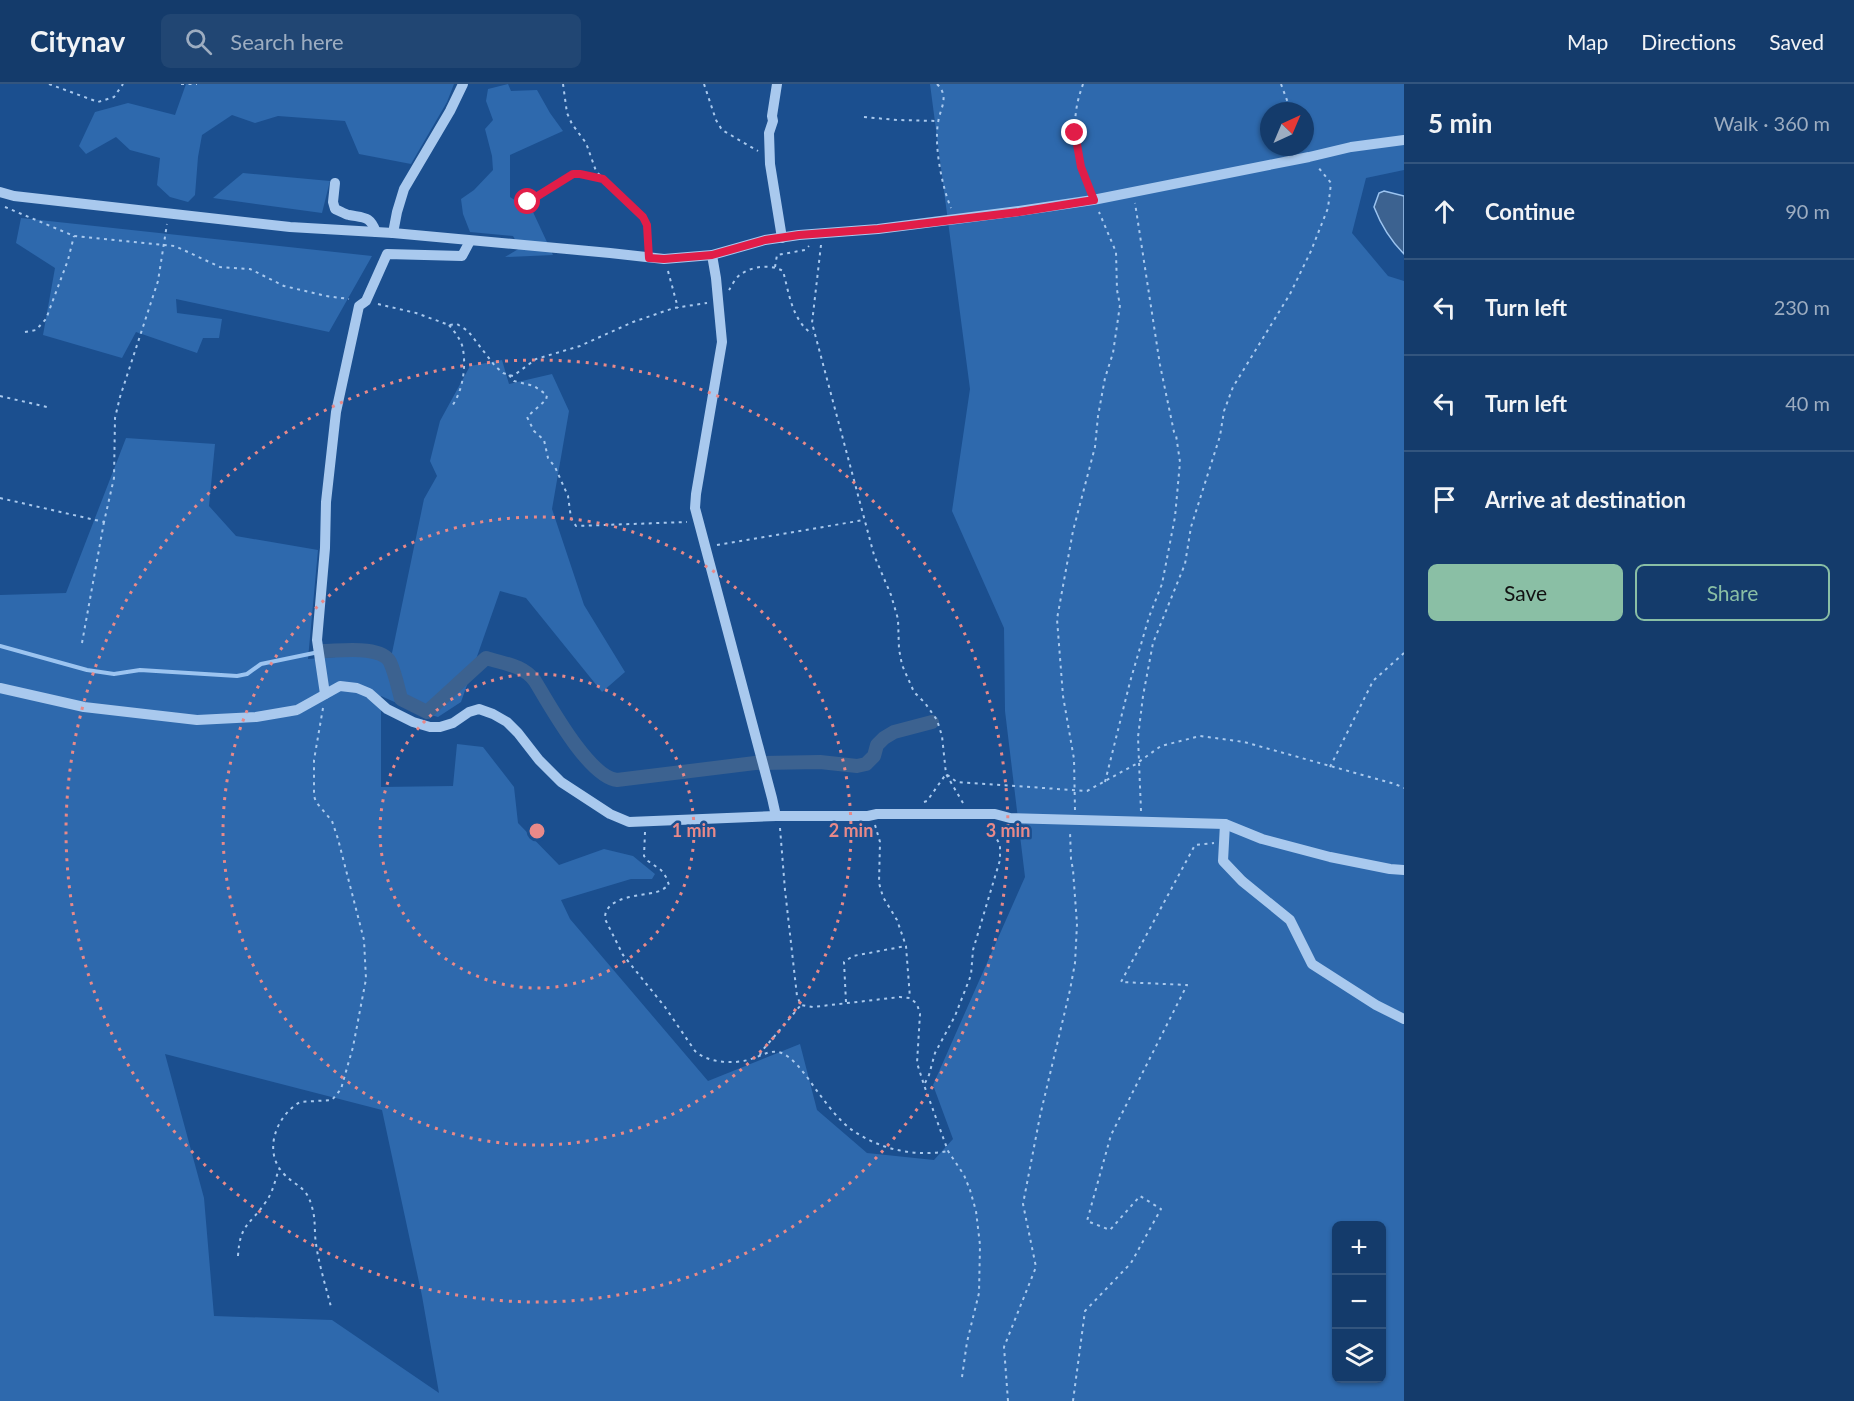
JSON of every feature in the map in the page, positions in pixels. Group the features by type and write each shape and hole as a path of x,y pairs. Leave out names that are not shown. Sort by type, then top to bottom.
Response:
{"street":[{"path":"393,233 404,189 450,111 463,84"},
{"path":"777,84 773,122 769,133 770,160 782,238"},
{"path":"0,192 14,196 290,227 393,233 664,259 712,255 765,240 878,229 1094,200 1351,147 1404,140"},
{"path":"335,183 333,202 335,209 348,215 362,216 372,222 376,232"},
{"path":"325,694 317,640 325,548 326,502 336,412 359,306 366,301 387,254 462,256 470,241"},
{"path":"712,255 722,342 695,508 777,816"},
{"path":"0,688 84,707 197,720 256,717 297,710 340,686 357,688 369,693 387,709 413,722 430,727 441,727 453,723 469,712 479,709 507,722 561,782 610,813 629,822 777,816 995,814 1010,818 1225,824 1262,839 1330,857 1404,870"},
{"path":"1225,824 1223,861 1242,881 1290,920 1312,964 1404,1020"}],"path":[{"path":"49,84 98,102 114,98 123,84"},
{"path":"181,84 197,84"},
{"path":"563,84 567,114 586,143 596,171 643,217 647,225 649,258"},
{"path":"704,84 716,120 722,130 770,160"},
{"path":"937,84 943,89 945,102 938,121 937,136 944,193 956,219"},
{"path":"1008,1401 1004,1347 1036,1267 1023,1204 1040,1116 1075,963 1077,924 1070,838 1070,826 1074,819 1074,759 1064,696 1057,619 1073,531 1095,447 1098,416 1105,378 1113,353 1120,305 1117,290 1116,252 1081,167 1075,133 1076,112 1083,84"},
{"path":"1281,84 1288,102"},
{"path":"864,117 938,121"},
{"path":"1142,823 1138,737 1153,643 1185,564 1191,527 1233,387 1290,294 1311,251 1328,208 1331,183 1309,157"},
{"path":"528,202 573,174 603,179"},
{"path":"1105,782 1149,617 1162,584 1175,517 1180,462 1160,366 1133,191"},
{"path":"82,644 114,478 115,417 158,281 169,213"},
{"path":"775,267 777,255 805,250 811,244 810,234"},
{"path":"26,332 36,330 46,319 68,260 74,236"},
{"path":"664,259 678,308"},
{"path":"728,292 740,274 761,267 775,267 783,271 795,314 802,327 812,334"},
{"path":"449,325 458,336 464,362 460,389 452,406"},
{"path":"508,374 514,381 534,386 547,395 546,400 527,417 534,431 544,440 548,458 555,467 567,496 570,518 576,526 699,521"},
{"path":"0,396 47,407"},
{"path":"0,498 104,522"},
{"path":"706,547 864,520"},
{"path":"1330,767 1374,681 1404,653"},
{"path":"325,694 314,760 314,796 332,821 338,839 364,940 366,979 353,1047 341,1089 332,1100 300,1102 289,1110 274,1131 273,1142 282,1172 305,1191 312,1204 316,1244 331,1307"},
{"path":"903,814 911,807 927,801 946,774 957,782 1087,791 1139,762 1161,746 1200,736 1244,742 1404,788"},
{"path":"872,815 880,842 879,883 883,897 897,920 906,946 910,998"},
{"path":"777,816 797,996 801,1005"},
{"path":"645,822 644,856 661,870 669,885 659,891 627,897 608,907 605,919 623,955 660,1000 695,1051 700,1056 712,1060 728,1061 748,1060 777,1051 788,1057 836,1115 855,1132 903,1152 931,1154 948,1151"},
{"path":"1072,1401 1085,1311 1131,1263 1161,1209 1140,1196 1110,1230 1087,1221 1111,1134 1187,985 1121,982 1195,845 1224,842"},
{"path":"846,1003 844,963 853,956 906,946"},
{"path":"801,1005 813,1007 900,997 910,998 917,1004 920,1014 917,1063 924,1086"},
{"path":"760,1055 801,1005"},
{"path":"238,1256 243,1229 266,1203 280,1168"}],"shaded area":[{"path":"186,84 454,84 447,102 411,164 359,154 345,121 278,116 255,123 232,115 202,135 195,195 188,202 170,197 157,185 160,158 130,150 116,137 86,154 79,146 95,112 128,103 175,115"},
{"path":"508,84 511,91 537,90 563,131 510,155 510,197 533,212 553,255 505,257 520,248 513,236 470,232 463,214 461,199 474,190 493,170 485,129 493,120 486,101 488,89"},
{"path":"930,84 1404,84 1404,170 1366,178 1352,233 1388,276 1404,281 1404,1401 0,1401 0,595 66,593 126,438 215,444 209,506 236,536 318,550 308,659 392,653 424,499 437,476 430,461 440,421 470,366 502,360 509,384 552,374 569,411 552,509 584,605 625,672 602,692 526,598 500,591 461,702 438,717 408,708 381,696 381,787 453,786 457,744 483,747 514,787 518,823 559,865 604,849 633,856 655,874 652,879 631,879 561,900 570,919 708,1081 800,1044 817,1110 867,1153 934,1160 953,1139 933,1085 1025,877 1005,711 1004,628 952,511 970,389","holes":["165,1054 382,1110 422,1296 439,1393 332,1320 214,1316 204,1198"]},
{"path":"243,173 330,181 322,213 213,198"},
{"path":"1384,191 1404,196 1404,254 1386,232 1374,207 1379,193"},
{"path":"21,218 372,256 329,332 176,299 177,313 222,319 219,338 203,338 197,353 136,332 122,358 43,335 55,268 16,243"}],"waterway":[{"path":"0,646 87,670 114,674 140,670 237,676 247,674 261,664 314,653"},
{"path":"323,651 360,650 378,653 385,657 392,666 401,699 427,712 486,658 519,668 535,681 560,723 594,767 606,776 617,780 755,763 820,762 857,766 866,764 874,756 877,745 894,732 932,722"}],"route":[{"path":"528,202 573,174 603,179 643,217 647,225 649,258 712,255 765,240 799,235 878,229 1019,212 1094,200 1081,167 1075,133"}]}
